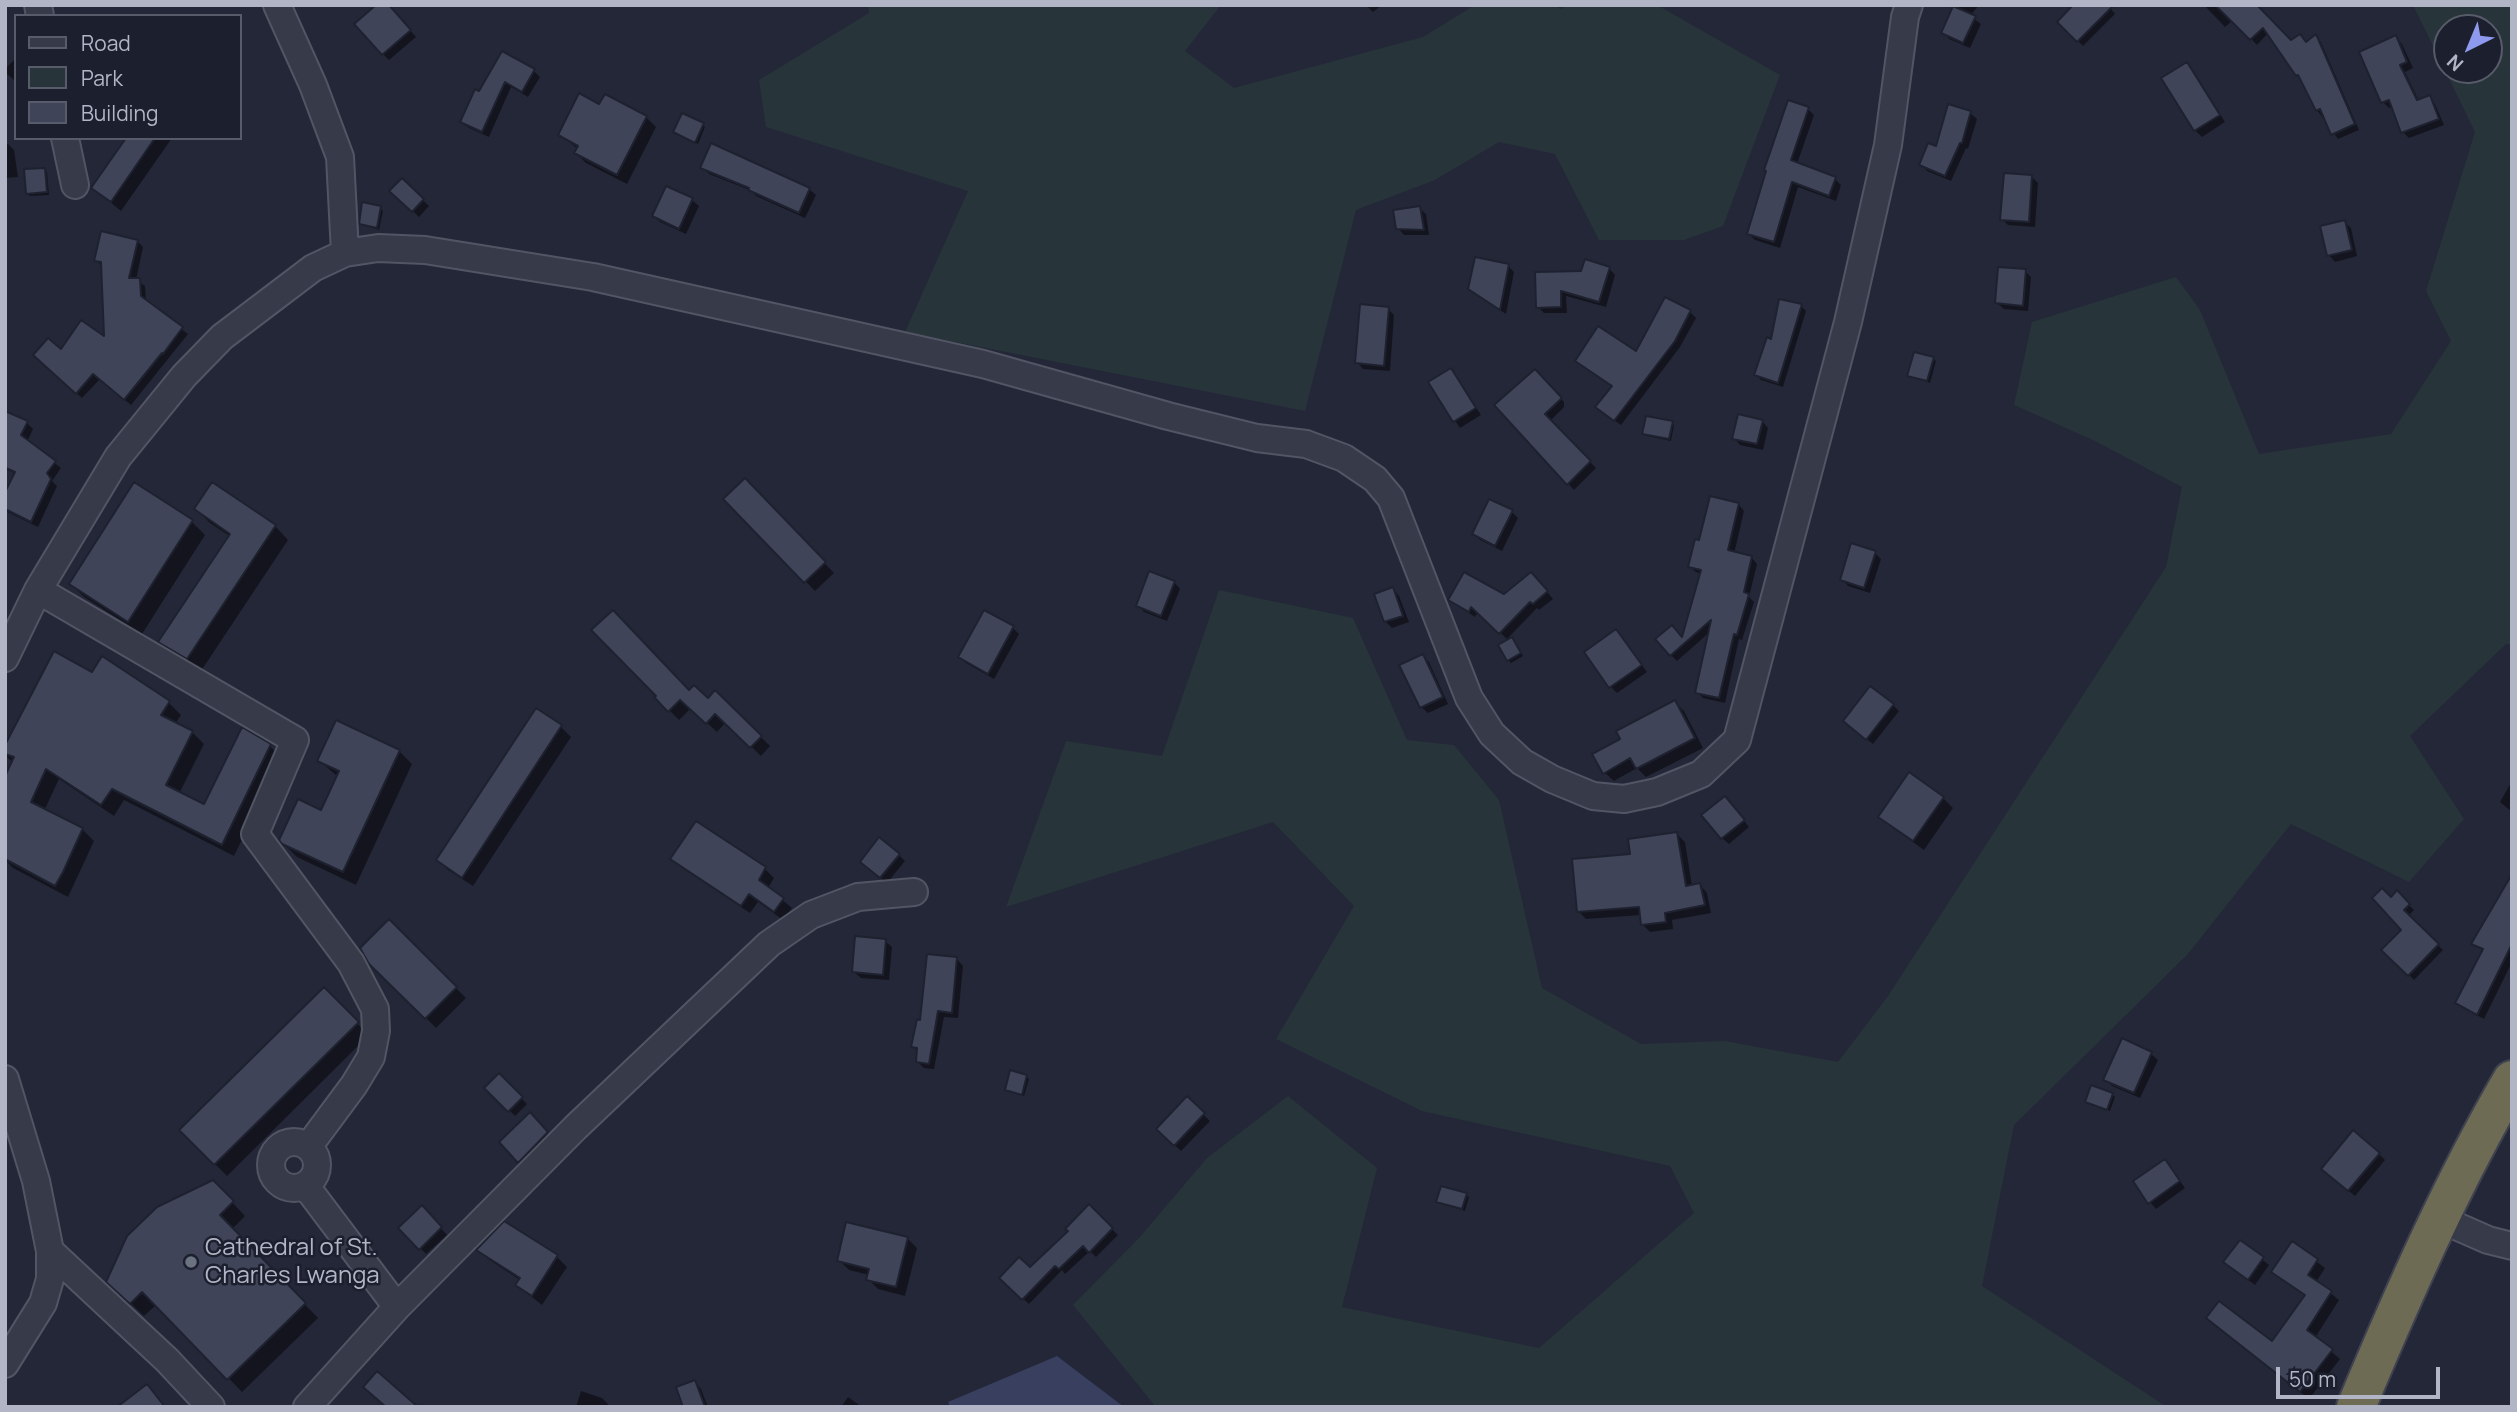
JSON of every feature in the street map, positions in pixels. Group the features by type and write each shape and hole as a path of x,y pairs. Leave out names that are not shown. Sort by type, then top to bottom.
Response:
{"highway":[{"path":"2356,1407 2438,1218 2512,1080"}],"street":[{"path":"5,658 38,590 118,457 184,376 222,337 313,268 345,253 378,248 425,250 593,277 983,364 1168,416 1256,438 1306,444 1345,458 1375,479 1391,498 1469,698 1492,734 1522,762 1552,779 1593,796 1625,799 1657,792 1701,774 1737,740 1848,322 1888,145 1909,5"},
{"path":"287,9 340,157 345,253"},
{"path":"65,140 75,185"},
{"path":"38,590 295,740 255,834 351,963 375,1009 376,1031 371,1056 354,1085 308,1147"},
{"path":"307,1407 397,1307 576,1127 769,944 811,915 858,897 914,892"},
{"path":"5,1079 36,1181 50,1251 50,1279 43,1303 5,1364"},
{"path":"291,1142 308,1147 316,1163 312,1180 305,1185 288,1187 279,1183 271,1168 275,1151 282,1145 291,1142"},
{"path":"305,1185 397,1307"},
{"path":"2438,1218 2488,1240 2512,1247"},
{"path":"50,1251 167,1360 211,1407"}],"green space":[{"path":"868,5 1221,5 1185,51 1234,88 1423,37 1475,5 1553,5 1561,9 1568,5 1657,5 1780,75 1723,226 1684,240 1599,240 1555,154 1499,142 1435,180 1356,210 1305,411 905,332 968,191 766,127 759,80 869,13"},
{"path":"2413,5 2512,5 2512,645 2506,644 2410,736 2464,819 2409,882 2291,824 2187,955 2014,1125 1982,1286 2167,1407 1156,1407 1073,1305 1139,1238 1207,1158 1288,1096 1377,1168 1342,1307 1539,1348 1694,1213 1670,1166 1422,1111 1276,1039 1354,906 1273,822 1006,907 1066,741 1162,756 1219,590 1353,618 1407,740 1454,745 1499,800 1542,988 1641,1044 1725,1041 1838,1062 1888,996 2166,567 2182,487 2093,440 2014,405 2032,322 2176,277 2200,310 2259,454 2391,434 2451,341 2426,291 2475,132 2452,84 2503,84 2503,14 2433,14 2433,46"}],"water":[{"path":"1057,1356 1124,1407 950,1407 948,1402"}],"building":[{"path":"376,5 389,5 411,30 382,55 354,24"},
{"path":"2073,5 2114,5 2077,42 2057,22"},
{"path":"2215,5 2257,5 2291,40 2300,34 2306,42 2316,34 2355,124 2331,135 2320,109 2316,111 2298,75 2296,76 2263,28 2250,40"},
{"path":"1953,6 1976,16 1963,43 1941,33"},
{"path":"2396,35 2407,62 2400,65 2417,100 2430,95 2439,119 2401,133 2389,100 2381,103 2359,52"},
{"path":"502,51 535,69 522,92 505,82 482,132 460,122 475,89 479,91"},
{"path":"2187,62 2220,115 2194,131 2161,78"},
{"path":"579,93 599,104 605,94 647,116 617,175 574,153 578,146 558,135"},
{"path":"1788,100 1809,107 1791,160 1836,177 1829,196 1792,182 1774,242 1747,234 1766,171 1764,170"},
{"path":"1948,104 1971,111 1962,143 1945,176 1919,165 1928,143 1936,146"},
{"path":"682,113 704,123 695,143 673,132"},
{"path":"125,140 154,140 111,202 91,188"},
{"path":"711,143 810,188 799,213 700,168"},
{"path":"45,168 47,192 26,194 24,169"},
{"path":"2004,173 2032,175 2029,222 2000,220"},
{"path":"402,178 424,199 412,212 389,191"},
{"path":"666,186 693,198 679,229 652,216"},
{"path":"362,202 381,206 377,228 359,224"},
{"path":"1420,206 1424,230 1396,229 1393,210"},
{"path":"2345,220 2352,250 2327,256 2320,226"},
{"path":"101,231 138,240 129,278 140,278 141,296 183,327 124,400 93,374 76,394 33,355 48,338 61,349 81,320 104,336 101,262 94,261"},
{"path":"1475,257 1509,264 1500,310 1468,289"},
{"path":"1585,259 1610,267 1599,302 1561,291 1561,307 1536,308 1535,272 1581,271"},
{"path":"1998,267 2026,269 2023,306 1995,303"},
{"path":"1665,297 1691,310 1675,341 1614,421 1595,407 1612,386 1575,361 1598,326 1636,351"},
{"path":"1779,299 1802,304 1778,383 1754,375 1767,337 1771,339"},
{"path":"1360,304 1389,307 1384,366 1355,363"},
{"path":"1914,352 1934,357 1927,381 1907,376"},
{"path":"1451,368 1476,408 1453,422 1428,382"},
{"path":"1535,369 1562,398 1545,414 1591,461 1567,485 1494,405"},
{"path":"5,411 28,421 21,435 56,461 47,473 51,479 31,522 5,509 5,492 15,472 6,468 5,470"},
{"path":"1738,414 1763,420 1757,444 1732,439"},
{"path":"1646,416 1673,421 1669,439 1642,434"},
{"path":"745,478 826,562 804,583 723,499"},
{"path":"134,482 193,520 128,622 69,584"},
{"path":"212,482 276,525 187,659 158,642 230,534 194,509"},
{"path":"1710,496 1739,503 1728,550 1752,556 1744,592 1749,594 1737,635 1734,634 1719,698 1695,693 1711,620 1670,656 1655,639 1672,625 1682,637 1701,570 1688,567 1695,539 1699,540"},
{"path":"1489,499 1513,510 1495,546 1472,534"},
{"path":"1851,543 1876,551 1864,588 1840,580"},
{"path":"1149,571 1175,581 1161,616 1136,606"},
{"path":"1464,572 1504,594 1531,572 1548,591 1533,604 1530,602 1499,634 1471,607 1469,612 1448,600"},
{"path":"1393,587 1403,616 1384,622 1374,594"},
{"path":"613,610 689,690 694,685 708,698 715,690 762,736 750,748 715,714 706,724 680,700 668,712 654,697 656,696 591,630"},
{"path":"984,610 1014,626 988,674 958,657"},
{"path":"1616,629 1642,665 1609,688 1584,652"},
{"path":"1512,637 1521,653 1507,661 1498,645"},
{"path":"54,651 92,672 102,656 170,701 161,715 193,731 166,785 204,804 242,727 271,744 222,845 112,789 101,805 46,769 31,802 83,828 63,872 55,886 5,859 5,776 14,757 5,754 5,745"},
{"path":"1423,654 1443,697 1420,708 1399,665"},
{"path":"1870,686 1894,704 1866,740 1843,721"},
{"path":"1675,700 1695,738 1636,769 1630,758 1603,774 1592,754 1620,739 1616,731"},
{"path":"536,708 562,725 462,878 436,860"},
{"path":"336,720 400,750 343,872 282,844 279,840 298,799 321,810 339,771 317,761"},
{"path":"1909,772 1944,797 1913,841 1878,817"},
{"path":"1725,796 1745,820 1721,839 1701,815"},
{"path":"696,821 766,867 759,880 784,898 774,912 749,894 741,906 670,859"},
{"path":"1677,832 1686,886 1700,883 1705,905 1665,913 1666,922 1641,925 1639,907 1577,912 1572,859 1630,854 1628,839"},
{"path":"879,837 900,854 880,878 860,862"},
{"path":"2512,874 2512,944 2477,1015 2455,1003 2483,949 2471,944"},
{"path":"2382,888 2391,897 2397,890 2410,904 2404,910 2439,944 2408,976 2381,950 2401,930 2372,898"},
{"path":"389,919 457,987 425,1019 369,964 360,948"},
{"path":"855,936 886,939 883,975 852,972"},
{"path":"927,954 957,957 952,1013 938,1011 929,1064 916,1062 917,1048 911,1047 917,1019 920,1020"},
{"path":"324,987 359,1022 214,1165 179,1130"},
{"path":"2122,1038 2152,1052 2134,1093 2103,1080"},
{"path":"1010,1070 1027,1075 1022,1095 1005,1090"},
{"path":"499,1073 523,1097 508,1112 484,1088"},
{"path":"2091,1085 2113,1093 2107,1110 2085,1102"},
{"path":"1187,1096 1205,1113 1174,1146 1156,1129"},
{"path":"530,1112 548,1132 518,1163 499,1142"},
{"path":"2353,1130 2380,1153 2348,1191 2321,1169"},
{"path":"2165,1159 2180,1181 2148,1204 2133,1181"},
{"name":"Cathedral of St. Charles Lwanga","path":"213,1180 234,1201 220,1215 306,1303 227,1380 142,1292 130,1304 106,1282 127,1236 157,1207"},
{"path":"1441,1186 1467,1193 1462,1209 1436,1202"},
{"path":"1089,1204 1113,1228 1089,1253 1083,1246 1059,1269 1055,1266 1022,1300 999,1278 1019,1257 1030,1267 1068,1231 1065,1229"},
{"path":"422,1205 442,1227 419,1250 398,1228"},
{"path":"504,1221 558,1255 532,1296 515,1285 520,1278 476,1250"},
{"path":"846,1222 908,1237 896,1287 866,1280 869,1269 837,1261"},
{"path":"2240,1240 2264,1257 2248,1280 2223,1262"},
{"path":"2292,1241 2318,1259 2308,1275 2332,1291 2307,1330 2333,1349 2300,1392 2206,1318 2219,1301 2272,1341 2305,1295 2271,1272"},
{"path":"377,1371 418,1407 386,1407 363,1387"},
{"path":"695,1380 705,1407 683,1407 676,1387"},
{"path":"147,1384 165,1407 117,1407"}],"place":[{"name":"Cathedral of St. Charles Lwanga","path":"191,1262"}]}
